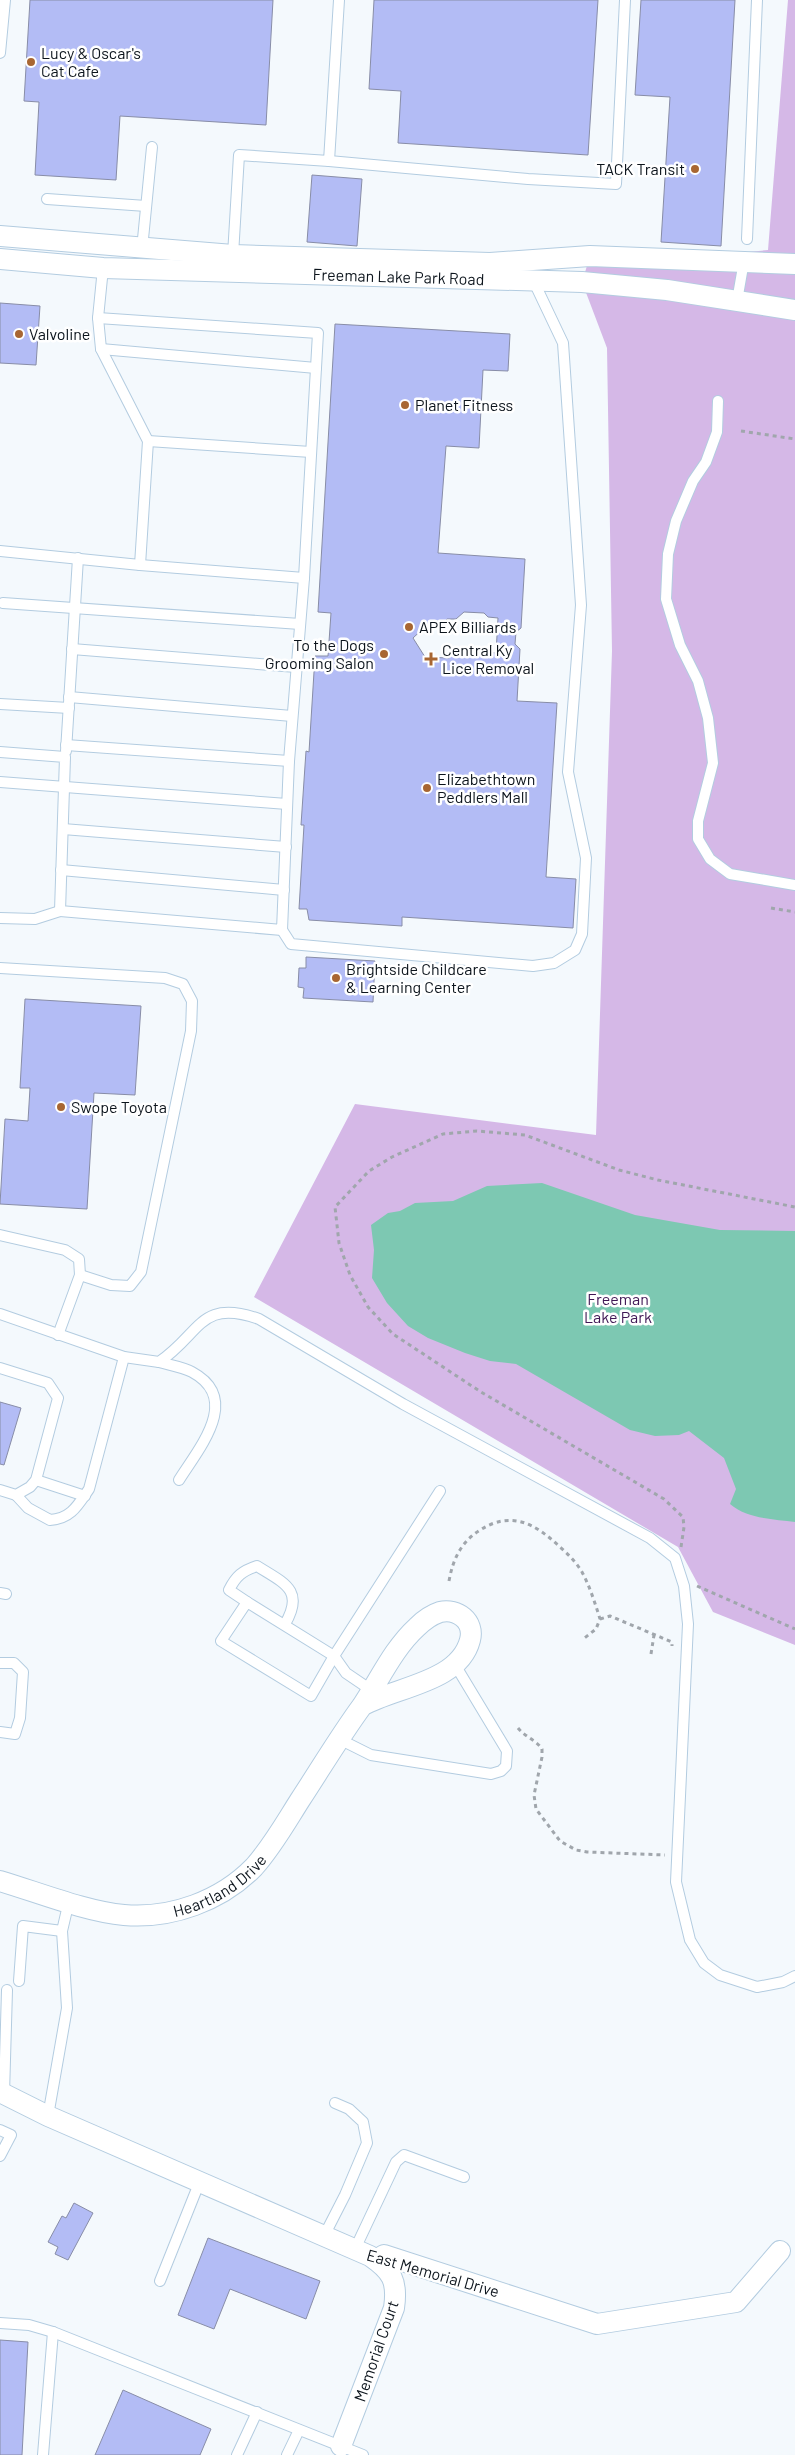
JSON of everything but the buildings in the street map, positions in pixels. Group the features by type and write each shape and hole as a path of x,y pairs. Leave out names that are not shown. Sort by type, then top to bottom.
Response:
{"street":[{"name":"Freeman Lake Park Road","path":"0,236 233,255 490,263 590,256 795,264"},
{"name":"Freeman Lake Park Road","path":"0,259 103,268 614,284 795,310"},
{"name":"Heartland Drive","path":"0,1882 122,1915 147,1915 171,1912 216,1896 236,1883 268,1850 386,1666 413,1630 431,1616 441,1612 451,1611 460,1614 468,1620 471,1629 470,1639 466,1650 454,1663 425,1682 377,1697 366,1698"},
{"name":"East Memorial Drive","path":"2,2093 48,2116 355,2249 376,2260 384,2255 597,2324 736,2302 780,2251"},
{"name":"Memorial Court","path":"341,2451 394,2308 396,2292 393,2277 384,2264 376,2260"}],"lane":[{"path":"0,53 5,0"},
{"path":"329,161 339,0"},
{"path":"233,255 240,155 329,161 528,180 616,184 625,0"},
{"path":"747,239 757,0"},
{"path":"142,249 152,147"},
{"path":"47,199 146,206"},
{"path":"737,301 744,261"},
{"path":"103,268 98,318 101,349 148,441 140,565"},
{"path":"98,318 318,333 304,578 292,716 287,804 282,930 291,944 533,966 554,963 575,950 582,934 586,858 568,772 581,605 563,343 534,282"},
{"path":"101,349 316,368"},
{"path":"718,401 716,432 706,462 693,481 676,520 668,554 666,598 680,645 698,680 708,718 713,763 698,821 698,839 710,859 730,874 795,885"},
{"path":"148,441 311,452"},
{"path":"0,551 140,565 304,578"},
{"path":"60,911 65,756 78,558"},
{"path":"3,603 300,624"},
{"path":"72,650 296,667"},
{"path":"0,704 69,703 292,716"},
{"path":"66,745 289,761"},
{"path":"0,752 65,756"},
{"path":"0,782 287,804"},
{"path":"63,829 286,847"},
{"path":"61,870 284,890"},
{"path":"0,918 35,919 60,911 282,930"},
{"path":"0,968 165,978 183,984 192,1001 191,1031 141,1272 130,1286 111,1285 80,1275"},
{"path":"0,1235 65,1250 79,1259 80,1275 58,1335"},
{"path":"159,1362 176,1351 207,1318 226,1311 240,1312 259,1319 403,1404 650,1538 675,1558 684,1586 688,1624 676,1882 681,1911 690,1940 704,1963 720,1975 757,1987 783,1982 795,1976"},
{"path":"0,1314 124,1357 159,1362 191,1372 210,1385 217,1403 212,1427 180,1480"},
{"path":"0,1490 16,1495 28,1508 50,1520 69,1516 89,1489 124,1357"},
{"path":"0,1368 48,1383 58,1398 36,1480 30,1487 16,1495"},
{"path":"36,1480 85,1496"},
{"path":"247,1602 221,1641 311,1696 334,1656 440,1491"},
{"path":"285,1624 292,1612 294,1600 289,1585 257,1566 244,1570 236,1578 229,1590 334,1656 366,1698"},
{"path":"0,1663 14,1664 23,1672 20,1718 16,1734 0,1732"},
{"path":"340,1739 371,1755 491,1774 501,1771 506,1766 507,1751 454,1663"},
{"path":"48,2116 67,2008 62,1931 69,1901"},
{"path":"19,1981 23,1926 62,1931"},
{"path":"2,2093 7,1990"},
{"path":"324,2236 345,2195 367,2143 363,2122 349,2110 335,2103"},
{"path":"0,2130 11,2135 0,2156"},
{"path":"355,2249 396,2162 404,2155 464,2177"},
{"path":"160,2280 200,2181"},
{"path":"0,2323 29,2325 53,2332 257,2412 341,2451 363,2455"},
{"path":"43,2455 53,2332"},
{"path":"237,2455 257,2412"},
{"path":"287,2455 299,2430"}],"path":[{"path":"741,431 795,439"},
{"path":"772,908 795,912"},
{"path":"681,1549 684,1527 683,1517 664,1499 432,1362 380,1322 350,1275 339,1243 336,1208 360,1179 392,1157 443,1134 496,1131 540,1139 595,1162 650,1178 795,1207"},
{"path":"449,1581 459,1549 475,1533 493,1524 507,1520 530,1523 557,1544 576,1563 593,1597 600,1619 596,1629 582,1640"},
{"path":"693,1584 795,1629"},
{"path":"600,1619 610,1616 672,1642 672,1652"},
{"path":"651,1654 654,1635"},
{"path":"518,1728 528,1738 538,1743 542,1749 534,1802 541,1817 560,1840 576,1850 587,1852 666,1855 666,1845"}],"green space":[{"name":"Freeman Lake Park","path":"788,0 795,0 795,1645 713,1612 678,1547 254,1297 355,1104 596,1135 612,651 607,348 582,282 590,256 654,261 768,250"}],"shaded area":[{"path":"542,1183 635,1215 720,1230 795,1231 795,1522 744,1513 730,1504 736,1489 724,1458 689,1431 679,1435 655,1436 630,1430 516,1364 490,1361 428,1338 408,1326 387,1303 372,1278 374,1250 371,1225 388,1213 400,1211 415,1203 453,1201 487,1186"}],"place":[{"name":"Lucy & Oscar's Cat Cafe","path":"31,62"},
{"name":"TACK Transit","path":"695,169"},
{"name":"Valvoline","path":"19,334"},
{"name":"Planet Fitness","path":"405,405"},
{"name":"APEX Billiards","path":"409,627"},
{"name":"To the Dogs Grooming Salon","path":"384,654"},
{"name":"Central Ky Lice Removal","path":"431,659"},
{"name":"Elizabethtown Peddlers Mall","path":"427,788"},
{"name":"Brightside Childcare & Learning Center","path":"336,978"},
{"name":"Swope Toyota","path":"61,1107"}]}
